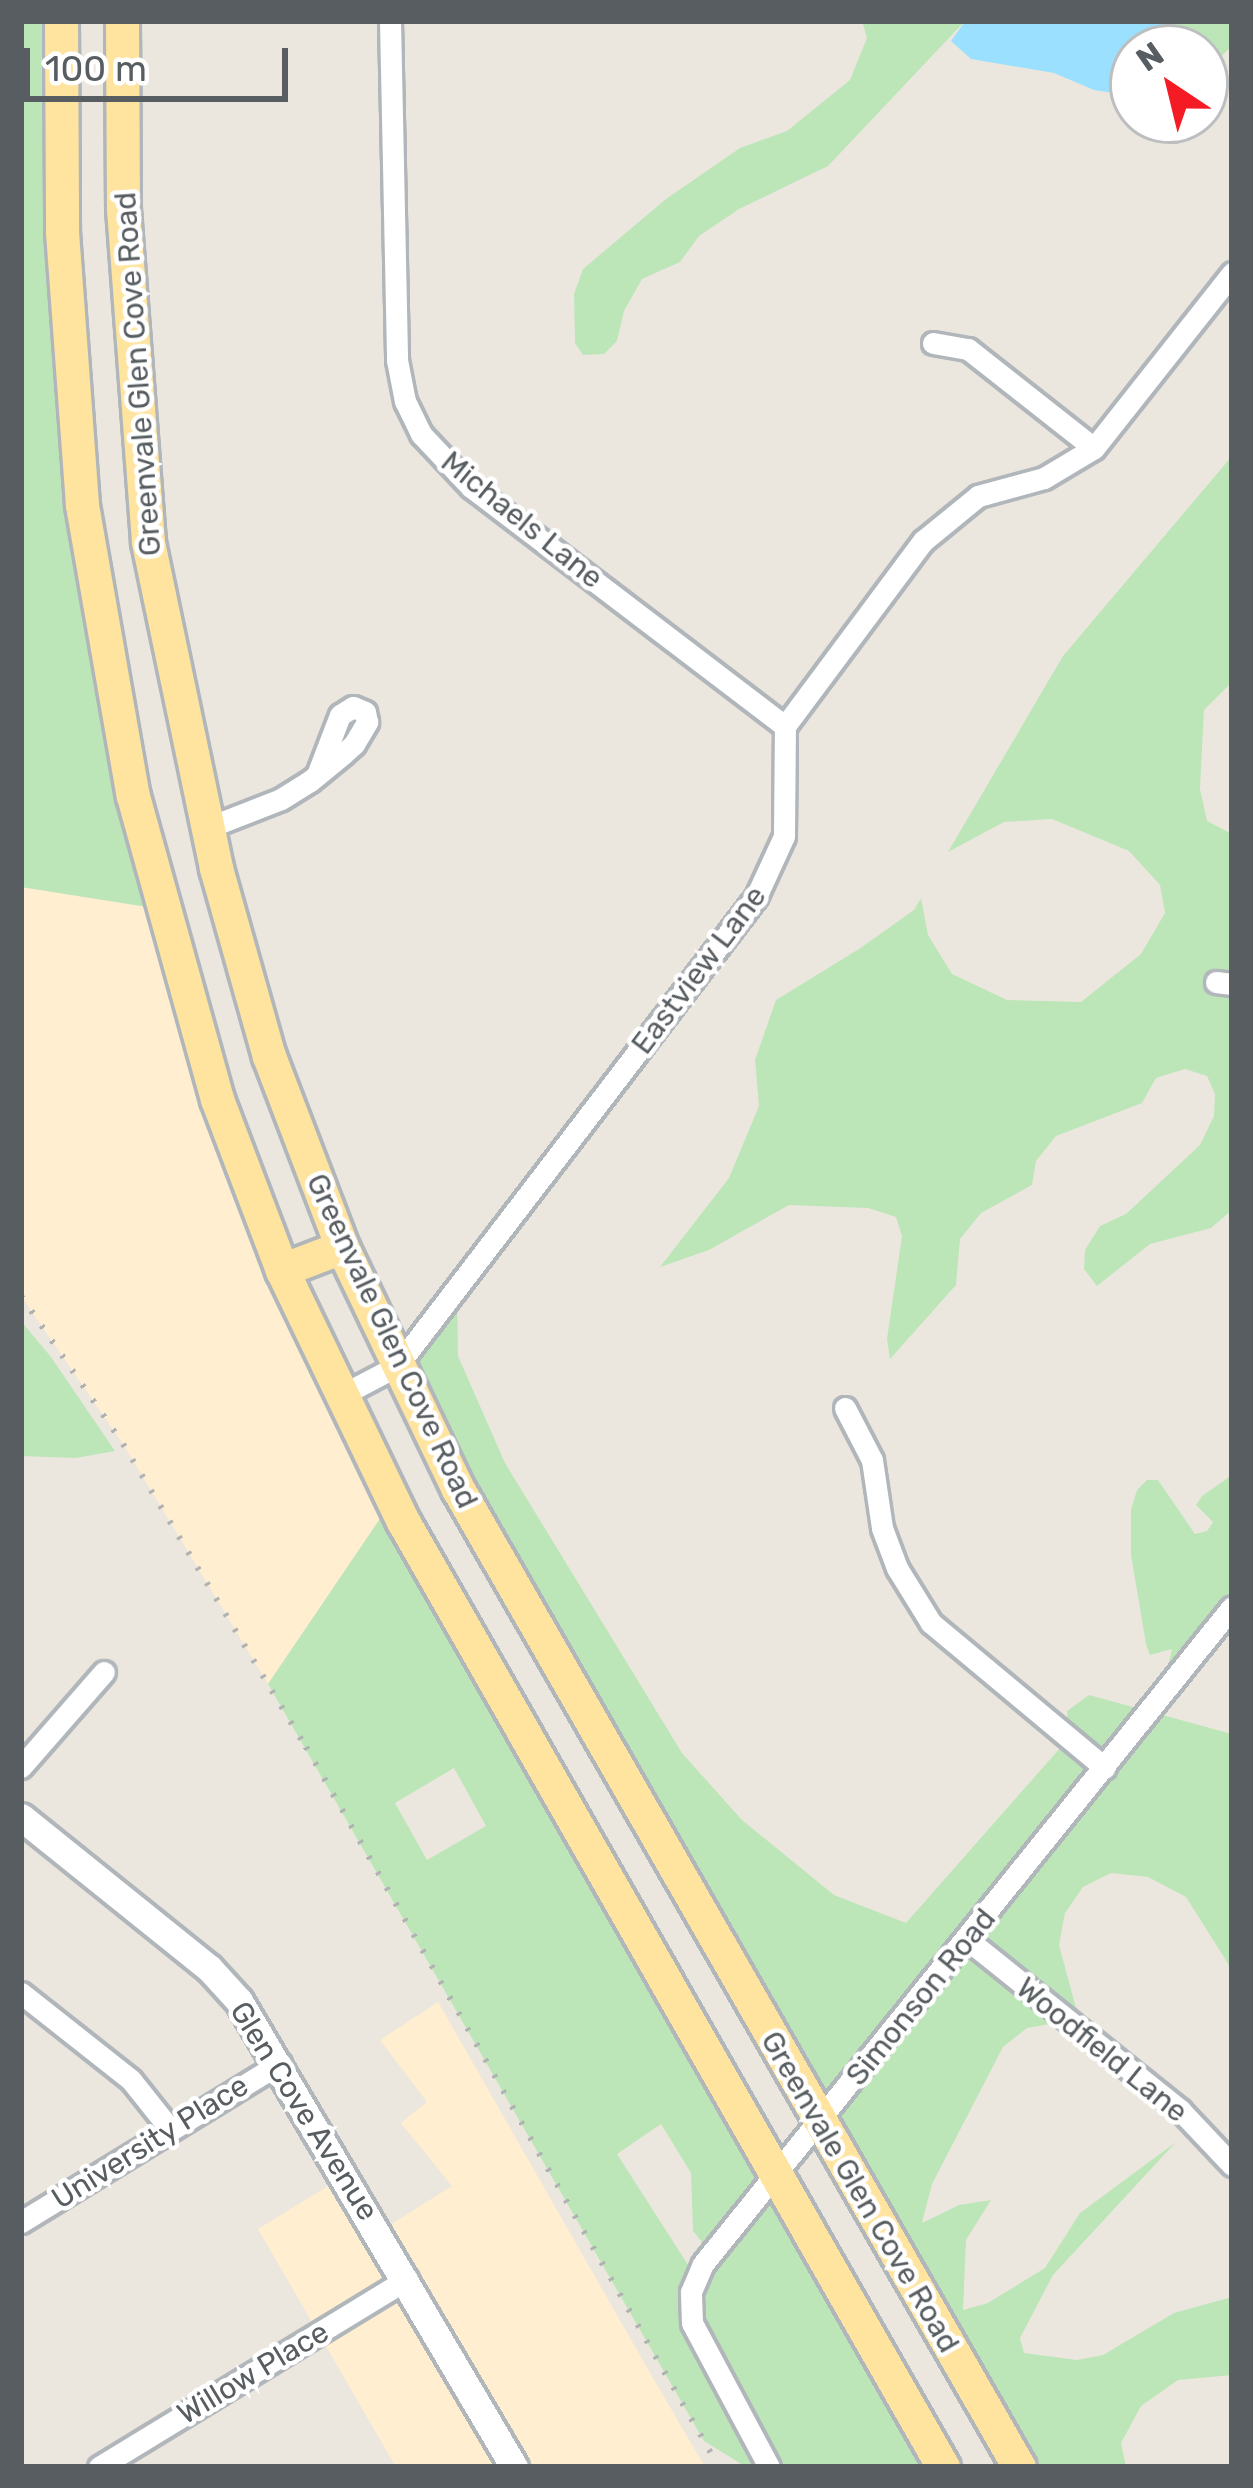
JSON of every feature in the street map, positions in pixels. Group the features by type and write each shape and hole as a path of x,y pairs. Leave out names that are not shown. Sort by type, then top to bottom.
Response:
{"main road":[{"name":"Greenvale Glen Cove Road","path":"61,21 62,232 71,399 100,625 133,796 190,1019 282,1270 340,1396 444,1595 943,2467"},
{"name":"Greenvale Glen Cove Road","path":"122,21 123,208 146,520 207,828 269,1056 342,1247 478,1527 1019,2467"},
{"path":"282,1270 342,1247"},
{"name":"Glen Cove Avenue","path":"21,1817 209,1968 239,2001 280,2062 406,2279 503,2463"}],"street":[{"name":"Michaels Lane","path":"390,21 397,360 405,401 421,434 471,487 785,726"},
{"path":"785,726 946,517 978,496 1067,468 1094,448 1232,273"},
{"path":"933,343 968,349 1094,448"},
{"name":"Eastview Lane","path":"340,1396 397,1366 757,897 784,836 785,726"},
{"path":"207,828 281,799 317,775"},
{"path":"845,1408 872,1460 882,1528 897,1568 932,1623 998,1684 1105,1768"},
{"name":"Simonson Road","path":"769,2467 689,2311 703,2264 1232,1607"},
{"path":"21,1767 104,1672"},
{"name":"Woodfield Lane","path":"968,1940 1180,2110 1232,2165"},
{"path":"21,1993 131,2080 170,2129"},
{"name":"University Place","path":"21,2222 280,2062"},
{"name":"Willow Place","path":"99,2467 406,2279"}],"shaded area":[{"path":"21,887 160,909 200,1052 392,1501 268,1684 123,1444 21,1296"},
{"path":"438,2002 705,2467 396,2467 258,2229 346,2175 379,2232 452,2186 401,2123 427,2102 380,2040"}],"green space":[{"path":"21,21 61,21 71,399 160,909 21,887"},
{"path":"862,21 965,21 828,166 739,209 699,236 680,262 642,279 624,311 617,341 604,354 583,355 575,343 574,294 583,269 666,199 740,148 787,131 850,80 867,38"},
{"path":"1232,21 1232,46 1229,49 1229,24 1163,24"},
{"path":"1232,456 1232,682 1204,710 1200,789 1207,821 1232,834 1232,1210 1211,1228 1150,1244 1097,1286 1084,1269 1085,1250 1100,1226 1126,1214 1200,1145 1214,1116 1215,1094 1207,1076 1185,1069 1156,1078 1142,1103 1056,1136 1036,1161 1032,1185 981,1213 960,1239 956,1285 890,1359 887,1339 902,1236 896,1217 868,1208 789,1205 709,1250 660,1267 729,1178 759,1106 755,1060 776,1000 859,949 914,910 921,898 928,935 952,974 1007,1000 1081,1002 1141,954 1165,913 1160,885 1129,851 1052,819 1004,822 948,852 1063,656"},
{"path":"457,1288 458,1356 505,1463 682,1753 742,1820 834,1895 906,1923 1068,1739 1067,1711 1089,1695 1232,1734 1232,1970 1186,1897 1148,1877 1111,1873 1083,1887 1065,1913 1059,1945 1079,2019 1027,2028 1003,2047 932,2184 922,2223 959,2205 991,2200 966,2240 963,2310 988,2303 1045,2268 1080,2213 1176,2142 1053,2275 1020,2338 1024,2353 1077,2360 1103,2355 1174,2313 1232,2297 1232,2375 1178,2380 1141,2406 1121,2443 1126,2467 1019,2467 397,1366"},
{"path":"21,1321 115,1451 76,1458 21,1456"},
{"path":"1232,1475 1232,1607 1195,1656 1168,1666 1172,1649 1150,1655 1146,1644 1131,1555 1131,1510 1137,1490 1147,1480 1158,1480 1195,1534 1207,1531 1213,1522 1196,1505"},
{"path":"392,1501 943,2467 746,2467 704,2441 268,1684","holes":["454,1768 486,1826 427,1860 395,1803","661,2124 691,2173 693,2231 715,2258 699,2282 617,2154"]}],"water":[{"path":"965,21 1163,24 1109,24 1109,92 1054,73 971,59 951,41"}],"railway":[{"path":"21,1296 123,1444 306,1747 719,2467"}]}
